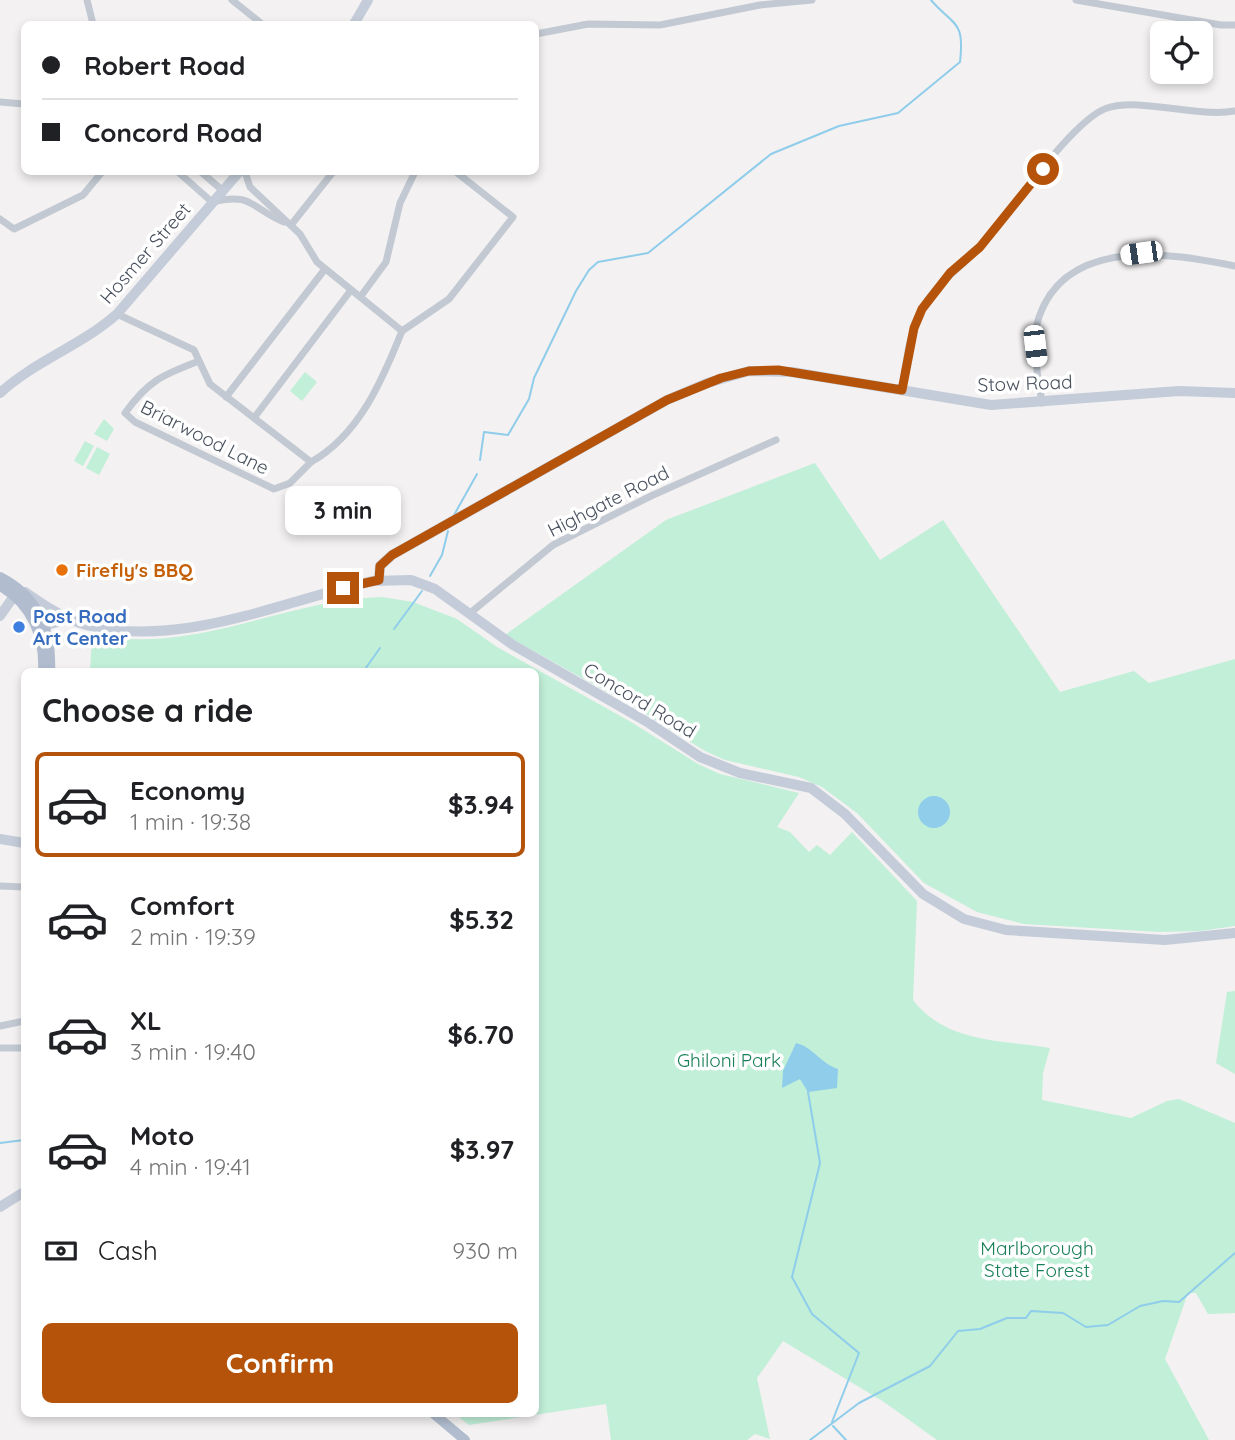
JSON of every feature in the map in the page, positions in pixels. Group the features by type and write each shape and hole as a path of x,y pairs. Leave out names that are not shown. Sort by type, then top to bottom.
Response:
{"main road":[{"path":"0,577 40,622 50,643 50,668"},
{"path":"0,586 14,591"},
{"path":"40,622 43,668"},
{"path":"438,1417 465,1440"}],"street":[{"path":"87,0 92,21"},
{"path":"232,0 258,21"},
{"path":"356,21 368,0"},
{"path":"539,33 588,24 660,25 760,5 812,0"},
{"path":"1076,0 1221,25 1235,24"},
{"path":"0,102 21,104"},
{"path":"902,390 914,328 934,291 980,247 1030,183 1092,117 1108,108 1131,106 1218,114 1235,111"},
{"path":"0,219 14,229 83,195 100,175"},
{"path":"181,175 212,202 234,197 248,201 270,216 291,225"},
{"path":"204,175 222,190"},
{"name":"Hosmer Street","path":"0,393 27,369 95,332 117,314 236,175"},
{"path":"246,175 250,187 291,225 325,269 402,331 449,299 513,217 460,175"},
{"path":"291,225 331,175"},
{"path":"361,296 386,262 400,203 414,175"},
{"path":"1042,402 1035,346 1039,317 1050,296 1072,275 1112,257 1141,253 1235,266"},
{"path":"226,397 325,269"},
{"name":"Briarwood Lane","path":"254,418 351,290"},
{"name":"Briarwood Lane","path":"117,314 194,351 209,384 311,462"},
{"name":"Briarwood Lane","path":"199,361 159,376 141,390 125,413 135,422 274,489 290,483 311,462 346,437 391,359 402,331"},
{"name":"Stow Road","path":"379,580 380,566 392,555 661,403 700,385 749,371 778,370 976,404 1042,402 1179,391 1235,393"},
{"name":"Highgate Road","path":"469,614 553,545 650,496 776,440"},
{"name":"Concord Road","path":"14,591 69,619 102,628 146,631 176,629 379,580 399,579 424,584 513,645 649,723 699,757 740,773 797,783 823,796 923,894 964,919 1006,930 1158,939 1235,933"},
{"path":"0,616 14,591"},
{"path":"40,622 57,612"},
{"path":"40,622 69,619"},
{"path":"0,839 21,842"},
{"path":"0,886 21,887"},
{"path":"0,1026 21,1025"},
{"path":"0,1048 21,1048"},
{"path":"0,1207 21,1194"}],"green space":[{"path":"305,372 317,382 302,401 290,391"},
{"path":"104,419 114,429 107,441 94,434"},
{"path":"85,441 94,446 83,466 74,461"},
{"path":"97,447 110,454 99,475 86,468"},
{"path":"815,463 880,560 943,520 1060,692 1134,671 1149,683 1235,659 1235,926 1200,931 1159,932 1024,924 977,912 924,883 857,813 822,787 799,777 725,760 705,751 636,708 505,635 666,520"},
{"name":"Ghiloni Park","path":"382,597 413,602 457,619 497,647 535,668 90,668 92,635 131,639 169,638 204,633 345,600"},
{"name":"Ghiloni Park","path":"539,671 631,722 698,764 720,774 799,793 777,827 790,832 809,852 817,845 830,855 852,832 917,901 913,1000 941,1025 958,1032 994,1041 1050,1048 1043,1073 1042,1100 1131,1118 1167,1101 1179,1099 1235,1123 1235,1313 1208,1314 1196,1293 1188,1293 1165,1359 1209,1440 937,1440 884,1402 783,1341 757,1378 770,1439 755,1434 747,1440 611,1440 606,1404 539,1414"},
{"path":"1235,991 1235,1074 1216,1063 1227,992"},
{"name":"Ghiloni Park","path":"459,1417 521,1417 469,1425"}],"water":[{"path":"934,796 945,801 950,812 945,823 934,828 923,823 918,812 923,801"},
{"path":"796,1043 838,1069 837,1088 808,1092 800,1079 782,1088 783,1071"}],"waterway":[{"path":"480,460 484,432 508,435 529,399 534,378 576,291 589,270 598,262 648,253 771,154 839,126 898,113 960,62 959,30 931,0"},
{"path":"454,515 477,474"},
{"path":"430,576 442,555 448,531"},
{"path":"394,629 422,591"},
{"path":"366,668 380,648"},
{"path":"808,1092 820,1163 792,1277 812,1314 859,1353 832,1422"},
{"path":"0,1143 21,1140"},
{"path":"810,1440 859,1403 930,1366 958,1331 980,1329 1007,1318 1026,1318 1031,1311 1063,1313 1086,1327 1108,1325 1140,1306 1163,1301 1179,1302 1235,1253"},
{"path":"833,1426 846,1440"}],"place":[{"name":"Firefly's BBQ","path":"62,570"},
{"name":"Post Road Art Center","path":"19,627"}],"route":[{"path":"343,588 379,580 380,566 392,555 441,530 680,393 721,378 749,371 778,370 902,390 914,328 922,309 950,273 980,247 1043,169"}],"park label":[{"name":"Marlborough State Forest","path":"1037,1259"}]}
